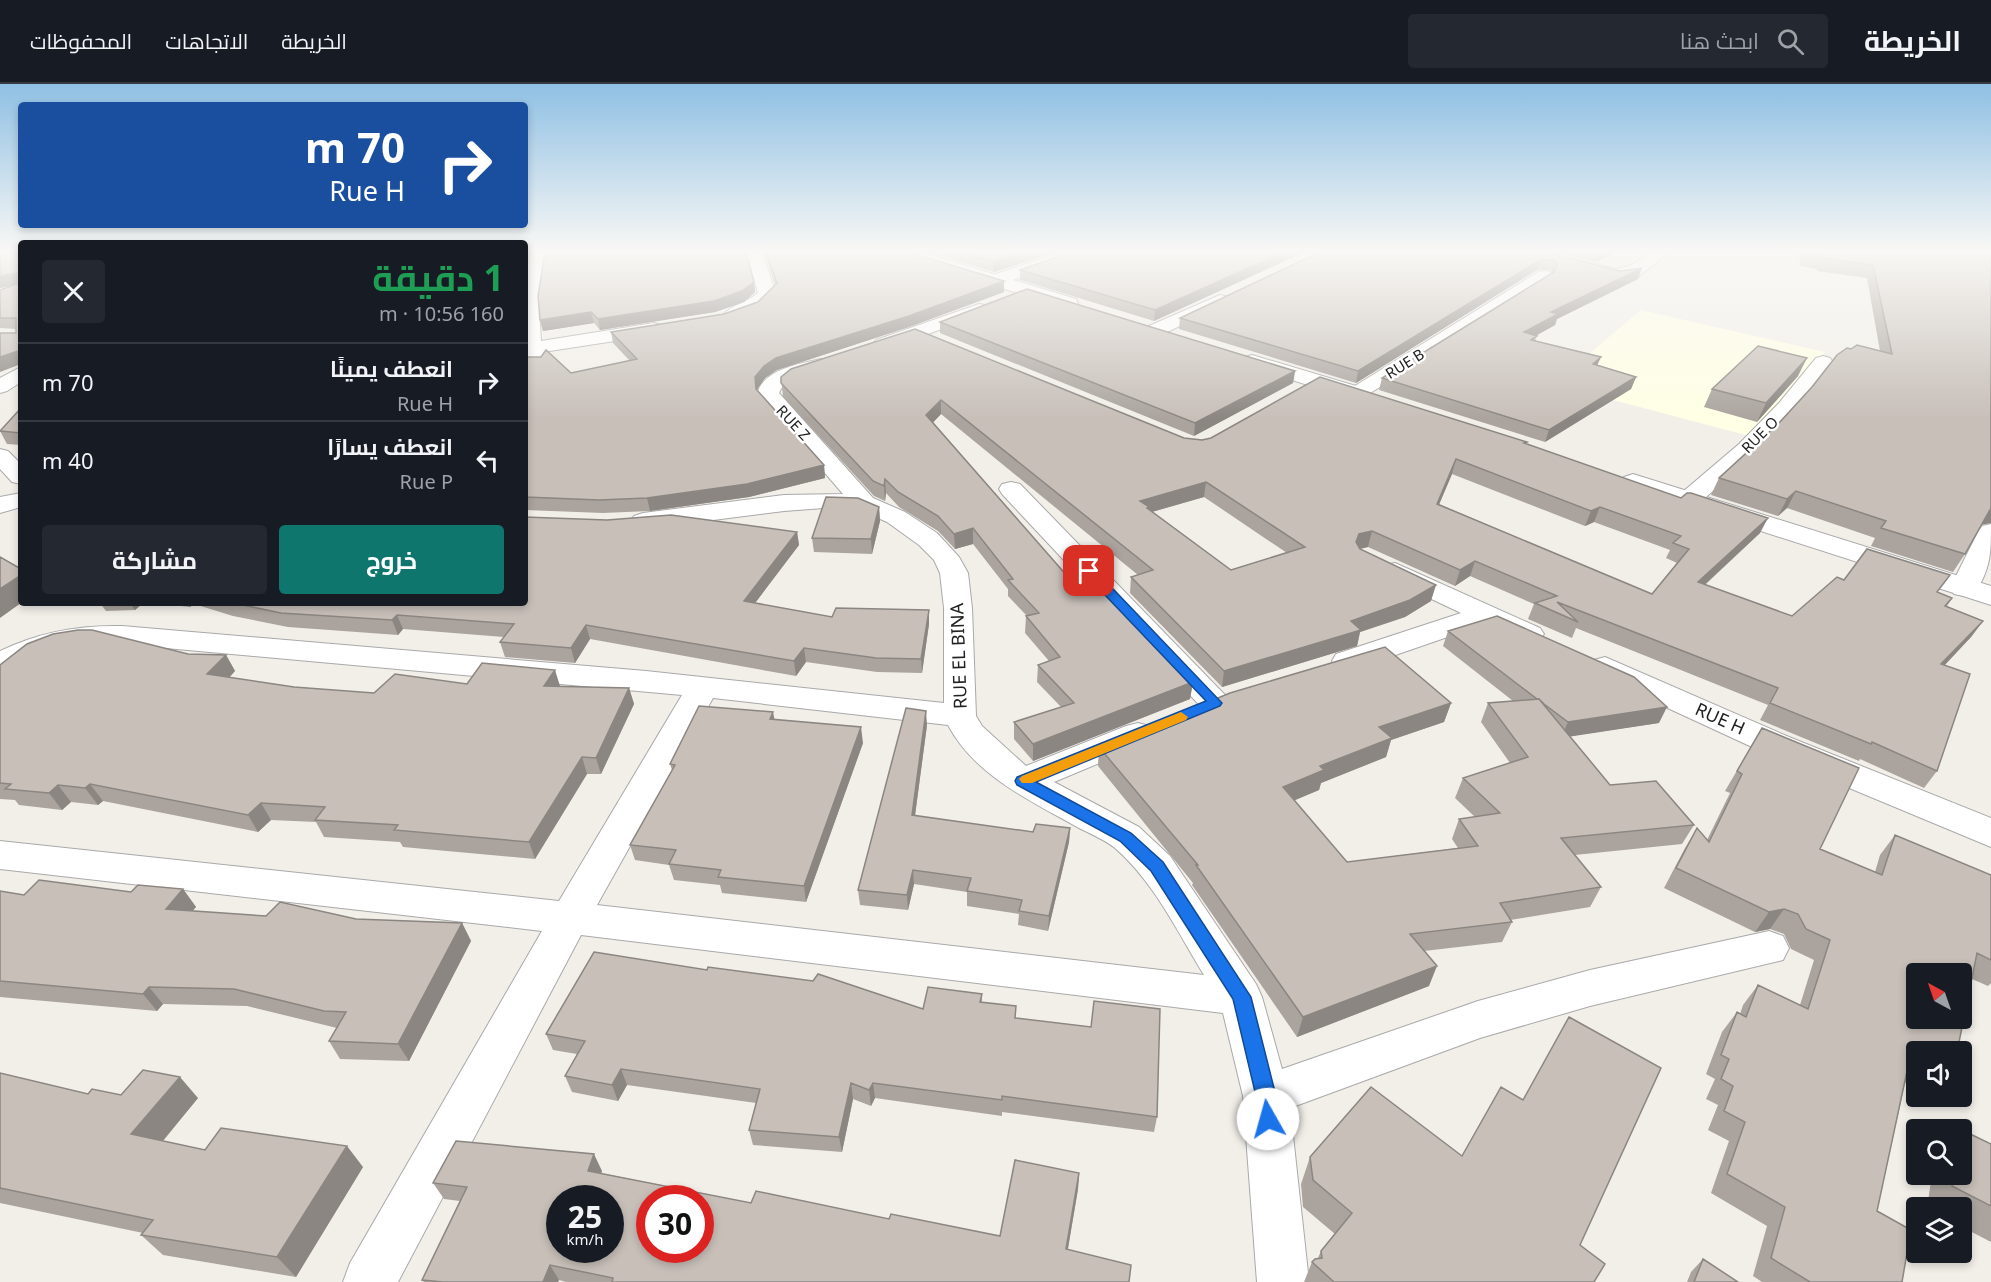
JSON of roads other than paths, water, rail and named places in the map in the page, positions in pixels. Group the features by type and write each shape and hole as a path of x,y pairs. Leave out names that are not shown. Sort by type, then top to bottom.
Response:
{"street":[{"path":"532,308 531,353 673,326"},
{"path":"718,319 749,308"},
{"path":"862,351 982,308"},
{"path":"1085,308 1092,310"},
{"path":"1146,326 1194,308"},
{"name":"RUE B","path":"1357,393 1493,308"},
{"path":"1146,326 1188,340"},
{"path":"917,333 946,345"},
{"path":"1231,354 1379,400"},
{"name":"RUE Z","path":"841,358 779,379 769,389 768,394 864,502"},
{"name":"RUE O","path":"1688,500 1748,449 1787,408 1823,362"},
{"path":"0,387 18,376"},
{"path":"1287,397 1316,381"},
{"path":"0,456 18,474"},
{"path":"1611,475 1991,596"},
{"path":"1011,489 1226,699 1023,781"},
{"path":"0,505 18,501"},
{"name":"RUE EL BINA","path":"610,523 648,521 784,503 864,502 896,517 928,539 945,557 954,573 958,608 960,716 969,734 1023,781 1126,837 1157,866 1241,997 1266,1096 1283,1282"},
{"path":"1964,588 1991,532"},
{"name":"RUE H","path":"1367,557 1484,615 1777,745 1991,833"},
{"path":"1318,670 1484,615"},
{"path":"0,663 54,639 111,635 487,665 702,688 833,699 960,716"},
{"path":"369,1282 570,918 702,688"},
{"path":"0,855 570,918 1241,997"},
{"path":"1266,1096 1478,1020 1590,988 1769,948"}]}
